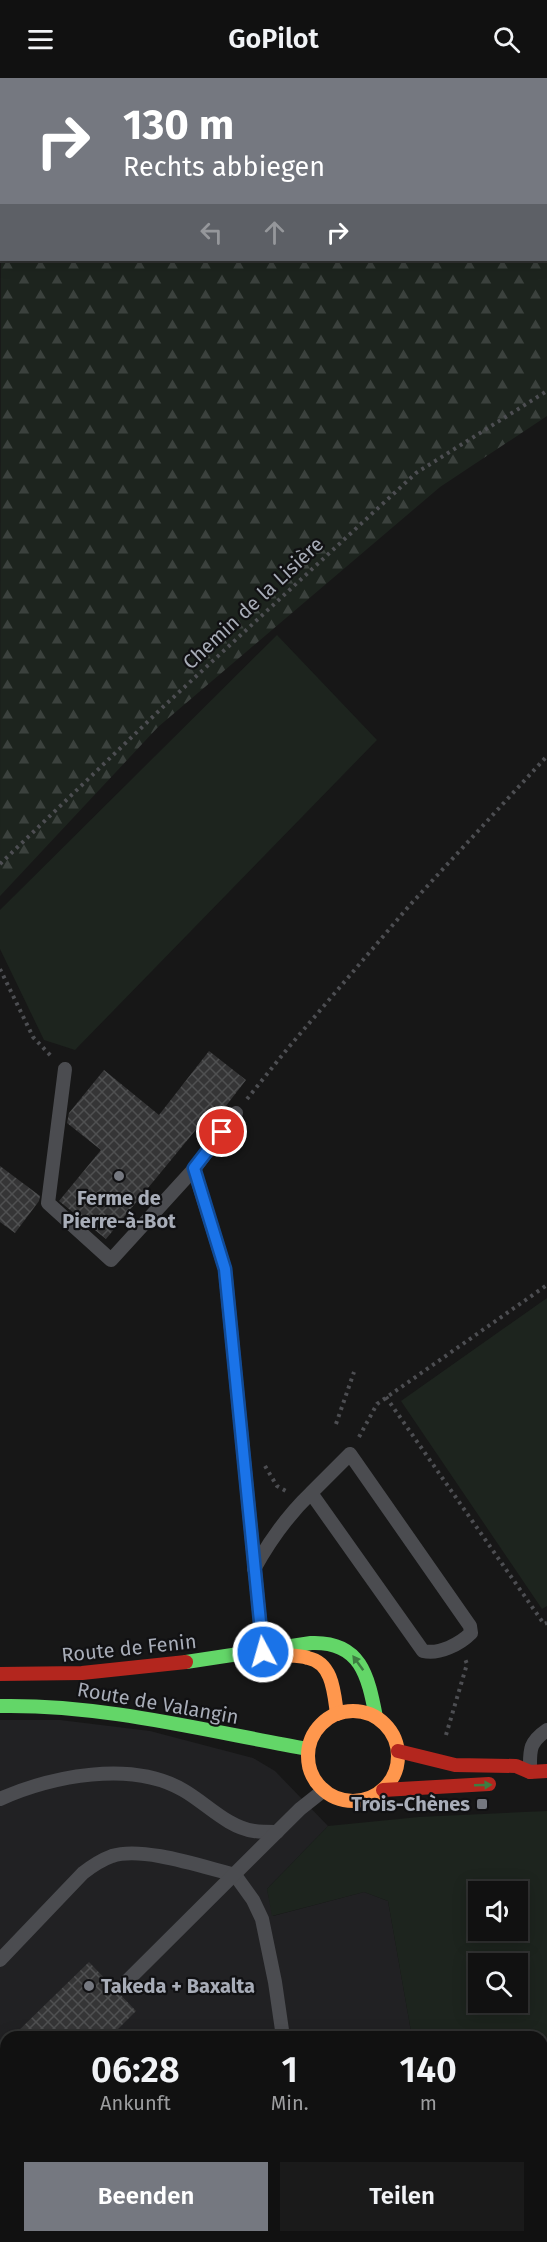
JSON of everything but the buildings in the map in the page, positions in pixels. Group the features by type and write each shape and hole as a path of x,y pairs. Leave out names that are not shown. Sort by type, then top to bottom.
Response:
{"main road":[{"name":"Route de Fenin","path":"0,1674 82,1674 263,1652 323,1642 341,1647 359,1661 371,1691 376,1717"},
{"name":"Route de Fenin","path":"263,1652 314,1659 321,1664 333,1688 337,1714"},
{"name":"Route de Valangin","path":"0,1706 42,1705 88,1709 308,1749"},
{"path":"350,1711 363,1712 376,1717 394,1737 398,1751 397,1765 392,1779 383,1790 360,1801 347,1801 334,1797 314,1779 308,1764 308,1749 313,1735 323,1722 337,1714 350,1711"},
{"path":"398,1751 455,1764 516,1766 530,1772"},
{"path":"383,1790 512,1782 530,1772 547,1770"}],"lane":[{"path":"64,1069 48,1203 111,1260 194,1168 236,1113"},
{"path":"194,1168 225,1269 263,1652"},
{"path":"254,1569 271,1539 306,1497 350,1454 470,1626 471,1633 458,1644 428,1652 419,1648 306,1497"},
{"path":"530,1772 531,1747 537,1737 547,1730"},
{"path":"0,1798 53,1781 92,1775 145,1776 181,1788 241,1828 277,1832"},
{"path":"127,1981 300,1809 324,1790"},
{"path":"0,1960 83,1873 99,1862 126,1853 176,1860 235,1875 253,1900 262,1919 282,2031"}],"path":[{"name":"Chemin de la Lisière","path":"0,864 164,706 416,473 547,391"},
{"path":"236,1113 409,906 547,756"},
{"path":"0,969 33,1037 64,1069"},
{"path":"350,1454 377,1404 547,1285"},
{"path":"336,1424 354,1372"},
{"path":"386,1397 544,1624 547,1623"},
{"path":"242,1446 261,1459 277,1486 293,1495 306,1497"},
{"path":"444,1742 467,1664 458,1644"}],"shaded area":[{"path":"0,1720 60,1720 150,1731 253,1758 275,1771 328,1826 267,1889 273,1916 364,1892 388,1901 411,2031 0,2031"}],"green space":[{"path":"1,261 547,261 547,416 440,487 158,727 0,896"},
{"path":"277,635 377,740 75,1050 44,1040 0,949 0,910"},
{"path":"547,1298 547,1606 542,1609 401,1401"},
{"path":"547,1811 547,2031 411,2031 388,1901 364,1892 272,1916 267,1889 328,1826 419,1817"}],"traffic: fast":[{"path":"186,1662 311,1643 328,1644 341,1648 359,1664 370,1688 376,1717"},
{"path":"0,1706 78,1709 116,1714 308,1749"}],"traffic: slow":[{"path":"279,1655 305,1657 323,1666 331,1680 337,1714"},
{"path":"353,1711 370,1715 385,1724 394,1739 398,1756 394,1773 385,1788 370,1797 353,1801 336,1797 321,1788 312,1773 308,1756 312,1739 321,1724 336,1715 353,1711"}],"traffic: jam":[{"path":"0,1674 82,1673 186,1662"},
{"path":"398,1751 455,1765 516,1766 530,1772 547,1771"},
{"path":"383,1790 489,1784"}],"place":[{"name":"Ferme de Pierre-à-Bot","path":"119,1176"},
{"name":"Trois-Chènes","path":"482,1804"},
{"name":"Takeda + Baxalta","path":"89,1986"}],"route":[{"path":"222,1132 194,1168 225,1269 263,1652"}]}
